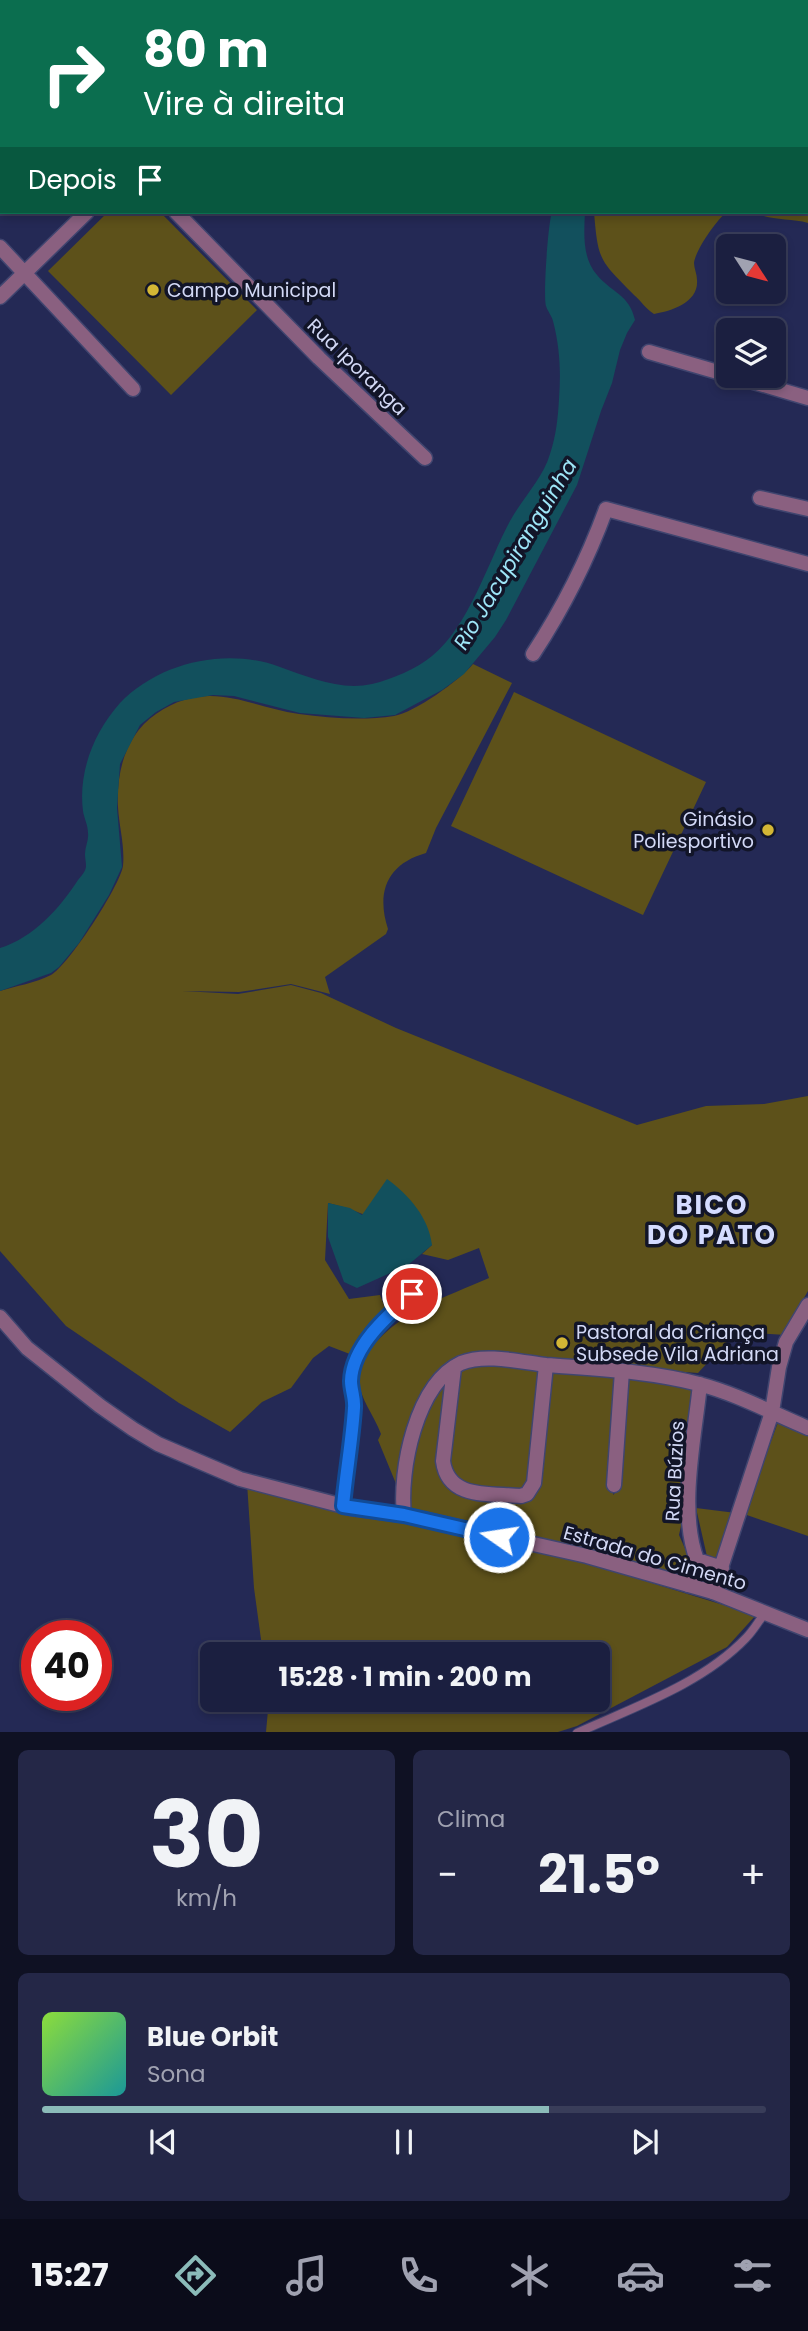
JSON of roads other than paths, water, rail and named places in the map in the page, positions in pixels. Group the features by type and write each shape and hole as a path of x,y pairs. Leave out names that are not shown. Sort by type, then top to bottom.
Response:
{"street":[{"path":"0,297 85,214"},
{"name":"Rua Iporanga","path":"178,214 319,358 425,458"},
{"path":"0,247 133,389"},
{"path":"649,352 716,372"},
{"path":"774,388 808,398"},
{"path":"760,498 808,509"},
{"path":"533,654 589,555 606,509 808,564"},
{"path":"713,1592 772,1412 786,1342 808,1305"},
{"name":"Estrada do Cimento","path":"0,1317 27,1348 100,1406 158,1444 240,1479 343,1506 404,1515 587,1556 713,1592 808,1630"},
{"path":"404,1515 404,1474 416,1424 435,1385 443,1375 462,1363 483,1359 622,1371 700,1384 808,1428"},
{"path":"454,1368 444,1472 449,1481 467,1491 521,1496 530,1490 534,1483 546,1365"},
{"path":"614,1485 622,1371"},
{"name":"Rua Búzios","path":"697,1560 691,1535 690,1480 700,1384"},
{"path":"688,1585 697,1560 722,1568"}],"lane":[{"path":"343,1506 355,1405 352,1368 363,1347 380,1325 432,1280"},
{"path":"577,1732 690,1679 747,1637 766,1612"}],"water":[{"name":"Rio Jacupiranguinha","path":"551,214 585,214 585,245 592,268 629,305 635,320 620,350 612,383 577,485 495,637 464,674 442,690 395,715 364,718 300,713 234,696 213,695 174,702 156,712 140,725 120,764 117,808 122,867 109,895 79,943 59,967 51,973 0,991 0,948 24,937 45,921 85,870 88,836 82,796 86,767 96,740 111,714 136,689 174,668 195,662 238,658 260,661 336,684 372,684 404,673 426,661 457,628 477,593 510,521 547,463 554,440 560,379 557,341 553,321 546,306"},
{"path":"387,1179 417,1208 427,1226 432,1245 408,1265 357,1288 344,1282 328,1237 328,1203 350,1208 362,1215"}],"place":[{"name":"Campo Municipal","path":"153,290"},
{"name":"Ginásio Poliesportivo","path":"768,830"},
{"name":"Pastoral da Criança Subsede Vila Adriana","path":"562,1343"}],"district":[{"name":"BICO DO PATO","path":"712,1220"}]}
